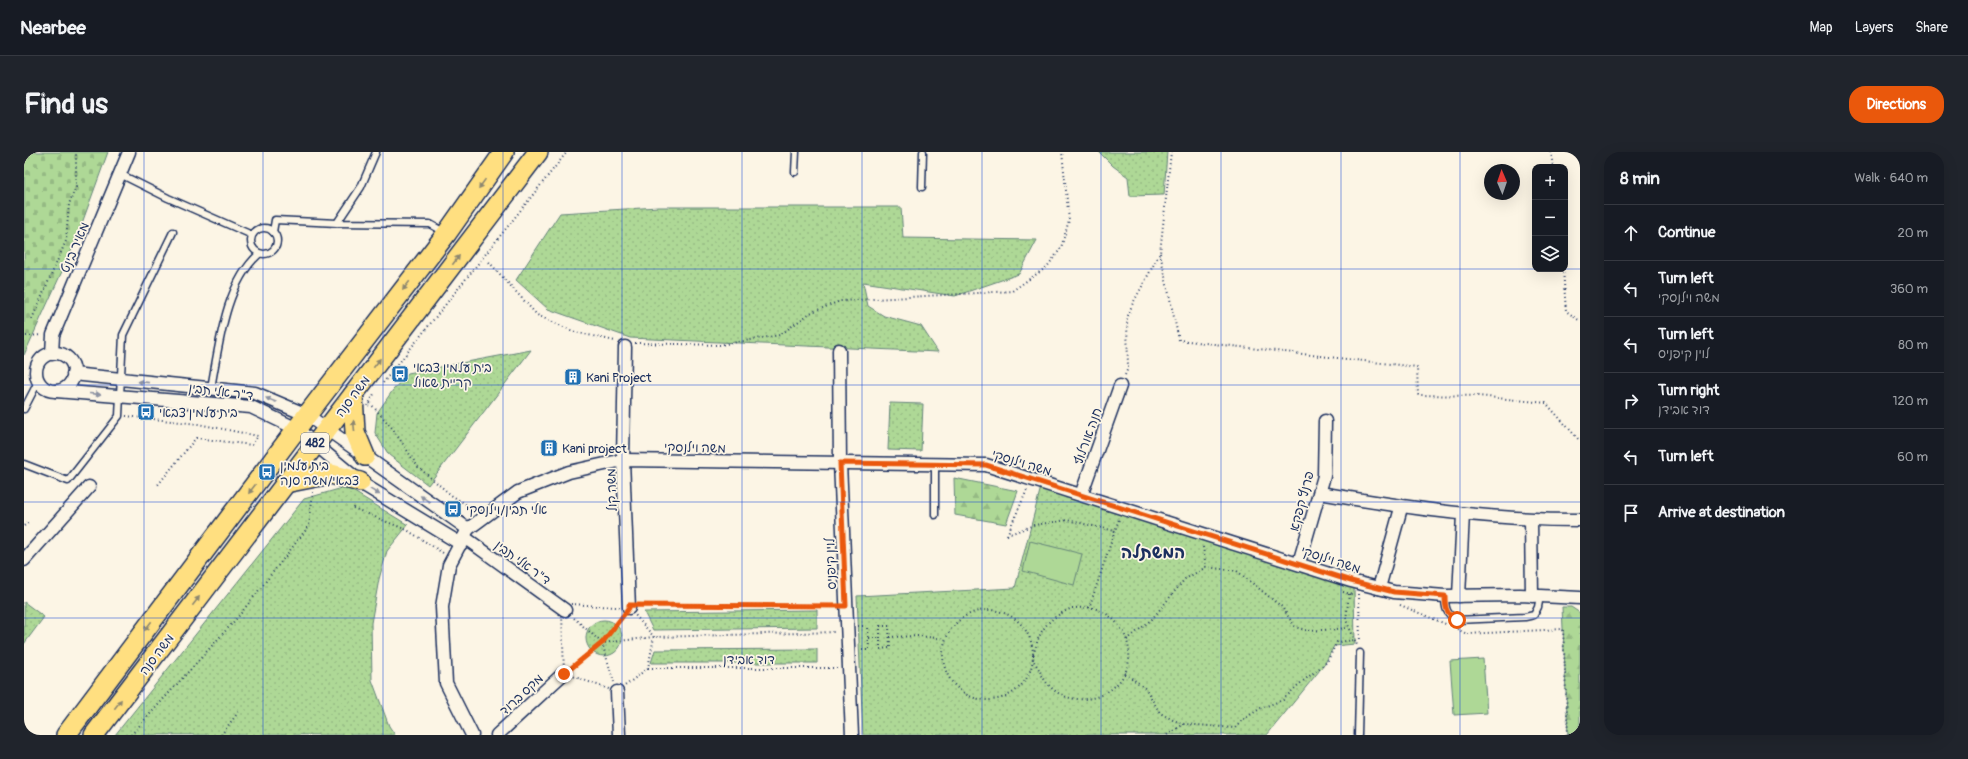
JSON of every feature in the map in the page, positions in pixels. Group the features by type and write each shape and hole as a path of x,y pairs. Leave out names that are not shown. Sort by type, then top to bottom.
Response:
{"main road":[{"name":"משה סנה","path":"66,735 302,422 447,233 504,152"},
{"name":"משה סנה","path":"94,735 286,483 313,444 363,390 538,152"},
{"path":"363,390 354,420 355,432 365,456"},
{"path":"286,483 330,474 360,482"}],"street":[{"name":"מאיר בינט","path":"52,354 53,335 128,152"},
{"name":"משה קול","path":"624,345 623,460 629,606"},
{"name":"לוין קיפניס","path":"839,350 840,463 846,606 853,629 849,668 852,735"},
{"path":"58,354 68,359 71,363 73,374 68,385 56,390 46,389 38,382 36,370 38,364 46,355 58,354"},
{"name":"ד\"ר אלי תבין","path":"73,374 255,393 302,422 313,444 360,482 464,537"},
{"name":"חנה אורלוף","path":"1081,496 1120,386"},
{"name":"ד\"ר אלי תבין","path":"56,390 251,407 327,429 365,456 464,537 565,610"},
{"name":"פרנץ קפקא","path":"1299,563 1324,476 1325,421"},
{"name":"משה וילנסקי","path":"464,537 486,516 518,492 569,472 623,460 986,465 1081,496 1120,514 1200,533 1299,563 1355,582 1379,588 1397,597 1536,596 1574,598"},
{"path":"24,560 89,487"},
{"path":"1320,493 1401,508 1531,520 1580,520"},
{"path":"1379,588 1401,508"},
{"path":"1459,596 1463,514"},
{"path":"1531,520 1536,596"},
{"path":"464,537 449,565 442,607 446,683 472,735"},
{"path":"1574,598 1580,606"},
{"name":"מקס ברוד","path":"497,735 564,674"},
{"path":"617,692 618,735"}],"lane":[{"path":"337,223 361,187 376,152"},
{"path":"795,172 796,152"},
{"path":"922,187 923,152"},
{"path":"120,174 168,198 252,235"},
{"path":"273,232 276,220 337,223 430,224 447,233"},
{"path":"262,228 273,232 278,240 275,249 269,254 259,254 252,248 252,235 262,228"},
{"path":"24,464 68,481 119,416 123,335 173,232"},
{"path":"211,388 228,305 250,262 259,254"},
{"path":"24,409 38,382"},
{"path":"935,464 935,515"},
{"path":"1445,596 1445,607 1449,615 1457,620 1525,617 1534,614 1538,607 1536,596"},
{"path":"1358,735 1360,653"}],"path":[{"path":"32,319 66,241 70,204 76,187 76,152"},
{"path":"380,386 567,152"},
{"path":"489,262 537,315 576,332 624,345 720,345 780,335 810,313 840,300 1012,291 1047,267 1061,248 1069,220 1062,152"},
{"path":"1171,152 1160,253 1179,340 1417,367 1418,395 1478,396 1546,403 1580,441"},
{"path":"1551,152 1553,164"},
{"path":"1120,386 1128,368 1127,318 1132,305 1160,253"},
{"path":"1563,272 1566,311 1580,321"},
{"path":"26,336 53,335"},
{"path":"363,390 371,404 393,430 418,468 451,495 486,516"},
{"path":"363,390 371,404"},
{"path":"354,420 371,404"},
{"path":"119,416 198,424 258,436 252,445 196,438 157,486"},
{"path":"131,735 238,617 309,526 315,478"},
{"path":"1032,480 1007,535 1034,526 1067,520 1115,531"},
{"path":"353,508 407,530 452,559"},
{"path":"1089,608 1120,514"},
{"path":"1120,514 1126,521"},
{"path":"24,526 28,523"},
{"path":"1200,533 1206,567"},
{"path":"1127,640 1152,618 1185,579 1206,567 1237,572 1282,607 1295,627 1309,631 1349,628"},
{"path":"1355,582 1349,594 1346,620 1360,653"},
{"path":"1355,582 1359,596 1360,653"},
{"path":"1342,592 1366,597"},
{"path":"1397,597 1467,634 1563,629 1568,735"},
{"path":"564,674 562,614 571,604 629,606 846,606"},
{"path":"629,606 654,636"},
{"path":"564,674 602,643 629,606"},
{"path":"1089,608 1072,608 1058,614 1050,620 1044,627 1037,641 1033,658 1029,674 1018,689 1006,697 990,700 977,699 961,692 948,678 943,656 945,639 954,625 967,615 982,611 1001,612 1015,619 1029,637 1033,658 1043,679 1052,689 1065,697 1080,700 1102,696 1118,684 1125,673 1129,654 1127,640 1119,625 1113,618 1098,610 1089,608"},
{"path":"565,610 602,643 617,692"},
{"path":"602,643 654,636 853,629 868,626 869,650 859,650"},
{"path":"880,626 889,626 890,648 880,649 880,638 880,626"},
{"path":"617,692 648,668 654,636"},
{"path":"889,637 919,636 945,639"},
{"path":"869,638 880,638"},
{"path":"1125,673 1146,688 1160,713 1184,724 1235,728 1244,718 1261,708 1283,700 1297,686 1327,662 1337,642 1354,640"},
{"name":"דוד אבידן","path":"648,668 849,668"},
{"path":"564,674 617,692"},
{"path":"221,735 240,710"},
{"path":"1168,735 1184,724"}],"green space":[{"path":"24,152 108,152 74,245 24,355"},
{"path":"1099,152 1167,152 1164,195 1130,196 1128,177 1113,166"},
{"path":"658,207 901,207 903,238 1037,240 1019,274 955,296 863,282 868,306 884,316 921,326 938,352 630,338 548,309 516,280 560,213"},
{"path":"531,350 428,485 389,455 375,433 377,413 393,390 408,373"},
{"path":"890,403 923,404 921,451 888,450"},
{"path":"954,478 1018,491 1006,524 955,515"},
{"path":"1042,483 1354,586 1355,644 1334,646 1324,665 1267,735 863,735 857,596 1015,588"},
{"path":"346,487 408,525 387,551 379,579 371,623 372,680 389,726 395,735 115,735 304,499"},
{"path":"1030,541 1082,554 1074,585 1023,571"},
{"path":"24,602 44,617 24,644"},
{"path":"1562,607 1571,607 1580,613 1580,735 1568,735"},
{"path":"817,610 817,628 653,630 644,612"},
{"path":"608,620 617,625 621,631 621,645 617,651 608,656 600,656 591,651 587,645 586,634 591,625 597,621"},
{"path":"817,649 817,663 651,663 655,650"},
{"path":"1483,659 1487,713 1454,715 1450,661"}],"place":[{"name":"בית עלמין צבאי קריית שאול","path":"400,374"},
{"name":"Kani Project","path":"573,377"},
{"name":"בית עלמין צבאי","path":"146,412"},
{"name":"Kani project","path":"549,448"},
{"name":"בית עלמין צבאי/משה סנה","path":"267,472"},
{"name":"אלי תבין/וילנסקי","path":"453,509"}],"district":[{"name":"המשתלה","path":"1153,552"}],"route":[{"path":"564,674 602,643 629,608 629,605 846,606 840,463 986,465 1299,563 1351,581 1394,592 1445,596 1445,607 1449,615 1457,620"}]}
